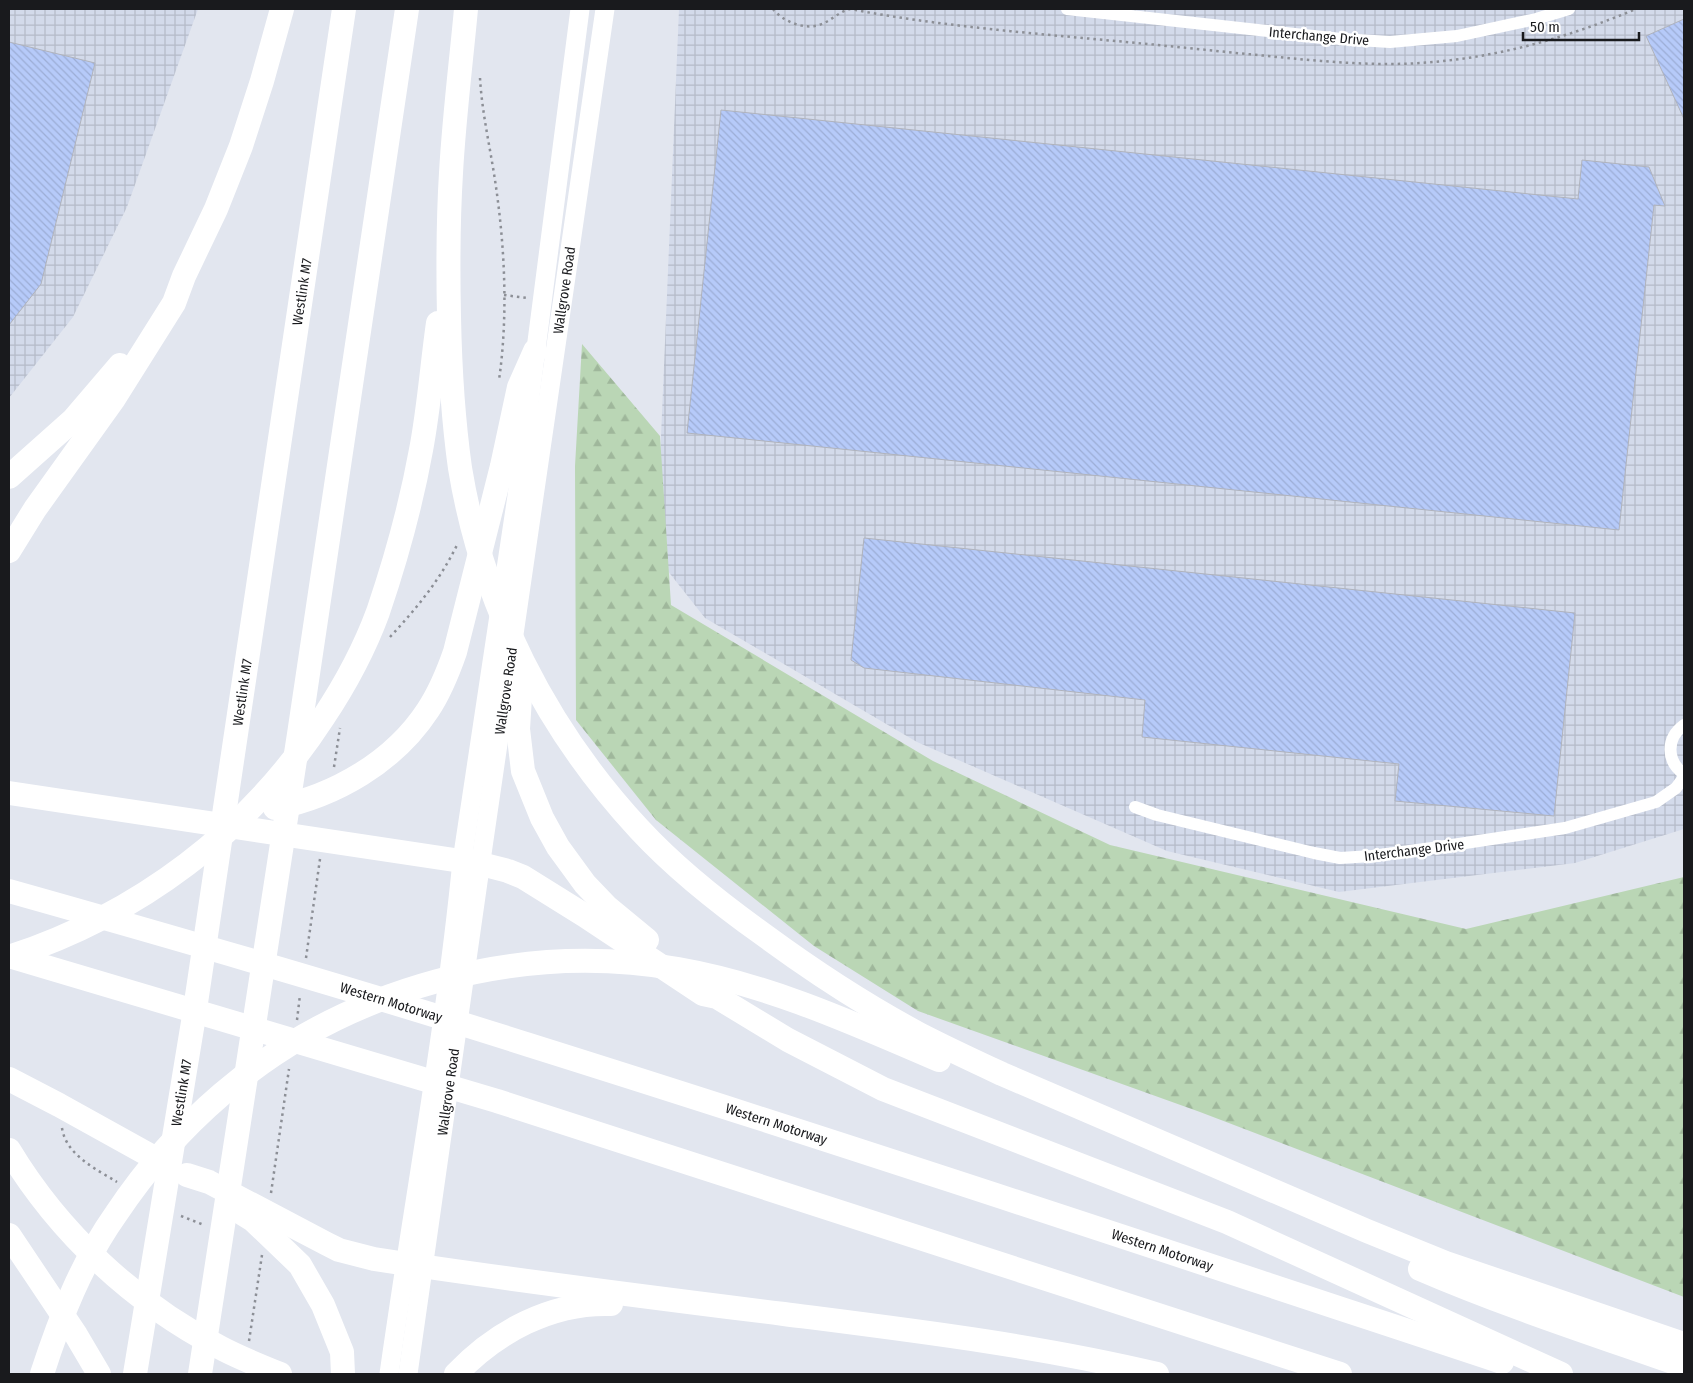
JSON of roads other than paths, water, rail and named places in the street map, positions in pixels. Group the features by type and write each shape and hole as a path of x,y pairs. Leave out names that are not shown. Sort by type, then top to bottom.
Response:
{"highway":[{"name":"Westlink M7","path":"135,1374 194,1016 344,9"},
{"path":"200,1374 299,734 407,9"},
{"path":"466,9 452,161 448,243 451,370 454,410 461,471 472,526 489,583 507,628 536,689 551,715 600,785 639,829 679,868 736,916 803,963 919,1034 1002,1074 1428,1256 1684,1344"},
{"path":"9,551 35,509 118,392 174,303 184,276 216,209 241,146 262,81 281,12"},
{"path":"9,956 58,939 96,922 170,878 202,853 255,804 292,762 340,692 362,651 377,614 411,500 421,449 448,243"},
{"path":"9,477 73,420 95,396 131,351 168,296 184,276"},
{"path":"202,822 229,812 265,810 292,804 329,792 345,784 390,752 428,711 448,672 455,652 502,466 519,387 535,351"},
{"path":"508,677 520,697 518,729 524,771 542,818 558,848 585,884 607,907 667,956 712,986 717,997"},
{"path":"9,792 472,862 508,871 523,877 584,915 702,994 717,997 788,1040 883,1089 1227,1222 1561,1374"},
{"name":"Western Motorway","path":"9,891 135,926 526,1044 833,1141 1540,1374"},
{"path":"9,956 497,1100 1340,1374"},
{"path":"42,1374 52,1342 71,1296 92,1252 115,1216 158,1157 201,1113 251,1071 309,1033 351,1012 386,998 444,979 498,968 553,962 615,962 677,969 738,982 796,1002 858,1026 1148,1150 1454,1284 1684,1366"},
{"path":"9,1080 59,1104 187,1175 206,1190 253,1220 300,1265 327,1312 342,1352 343,1374"},
{"path":"13,1156 44,1202 80,1243 129,1287 166,1315 221,1348 280,1374"},
{"path":"187,1175 209,1182 339,1250 374,1259 629,1295 925,1333 1090,1360 1157,1374"},
{"path":"9,1235 76,1335 99,1374"},
{"path":"456,1374 474,1355 526,1322 573,1306 612,1304 629,1295"}],"main road":[{"name":"Wallgrove Road","path":"389,1374 414,1265 458,967 580,9"},
{"name":"Wallgrove Road","path":"472,862 508,677 605,9"},
{"name":"Wallgrove Road","path":"408,1374 414,1265"}],"street":[{"name":"Interchange Drive","path":"1067,9 1341,39 1390,42 1457,36 1536,19 1569,9"},
{"path":"1684,725 1674,735 1670,750 1674,765 1684,776"},
{"name":"Interchange Drive","path":"1135,807 1157,815 1340,858 1432,848 1565,828 1656,802 1676,788 1684,776"}]}
